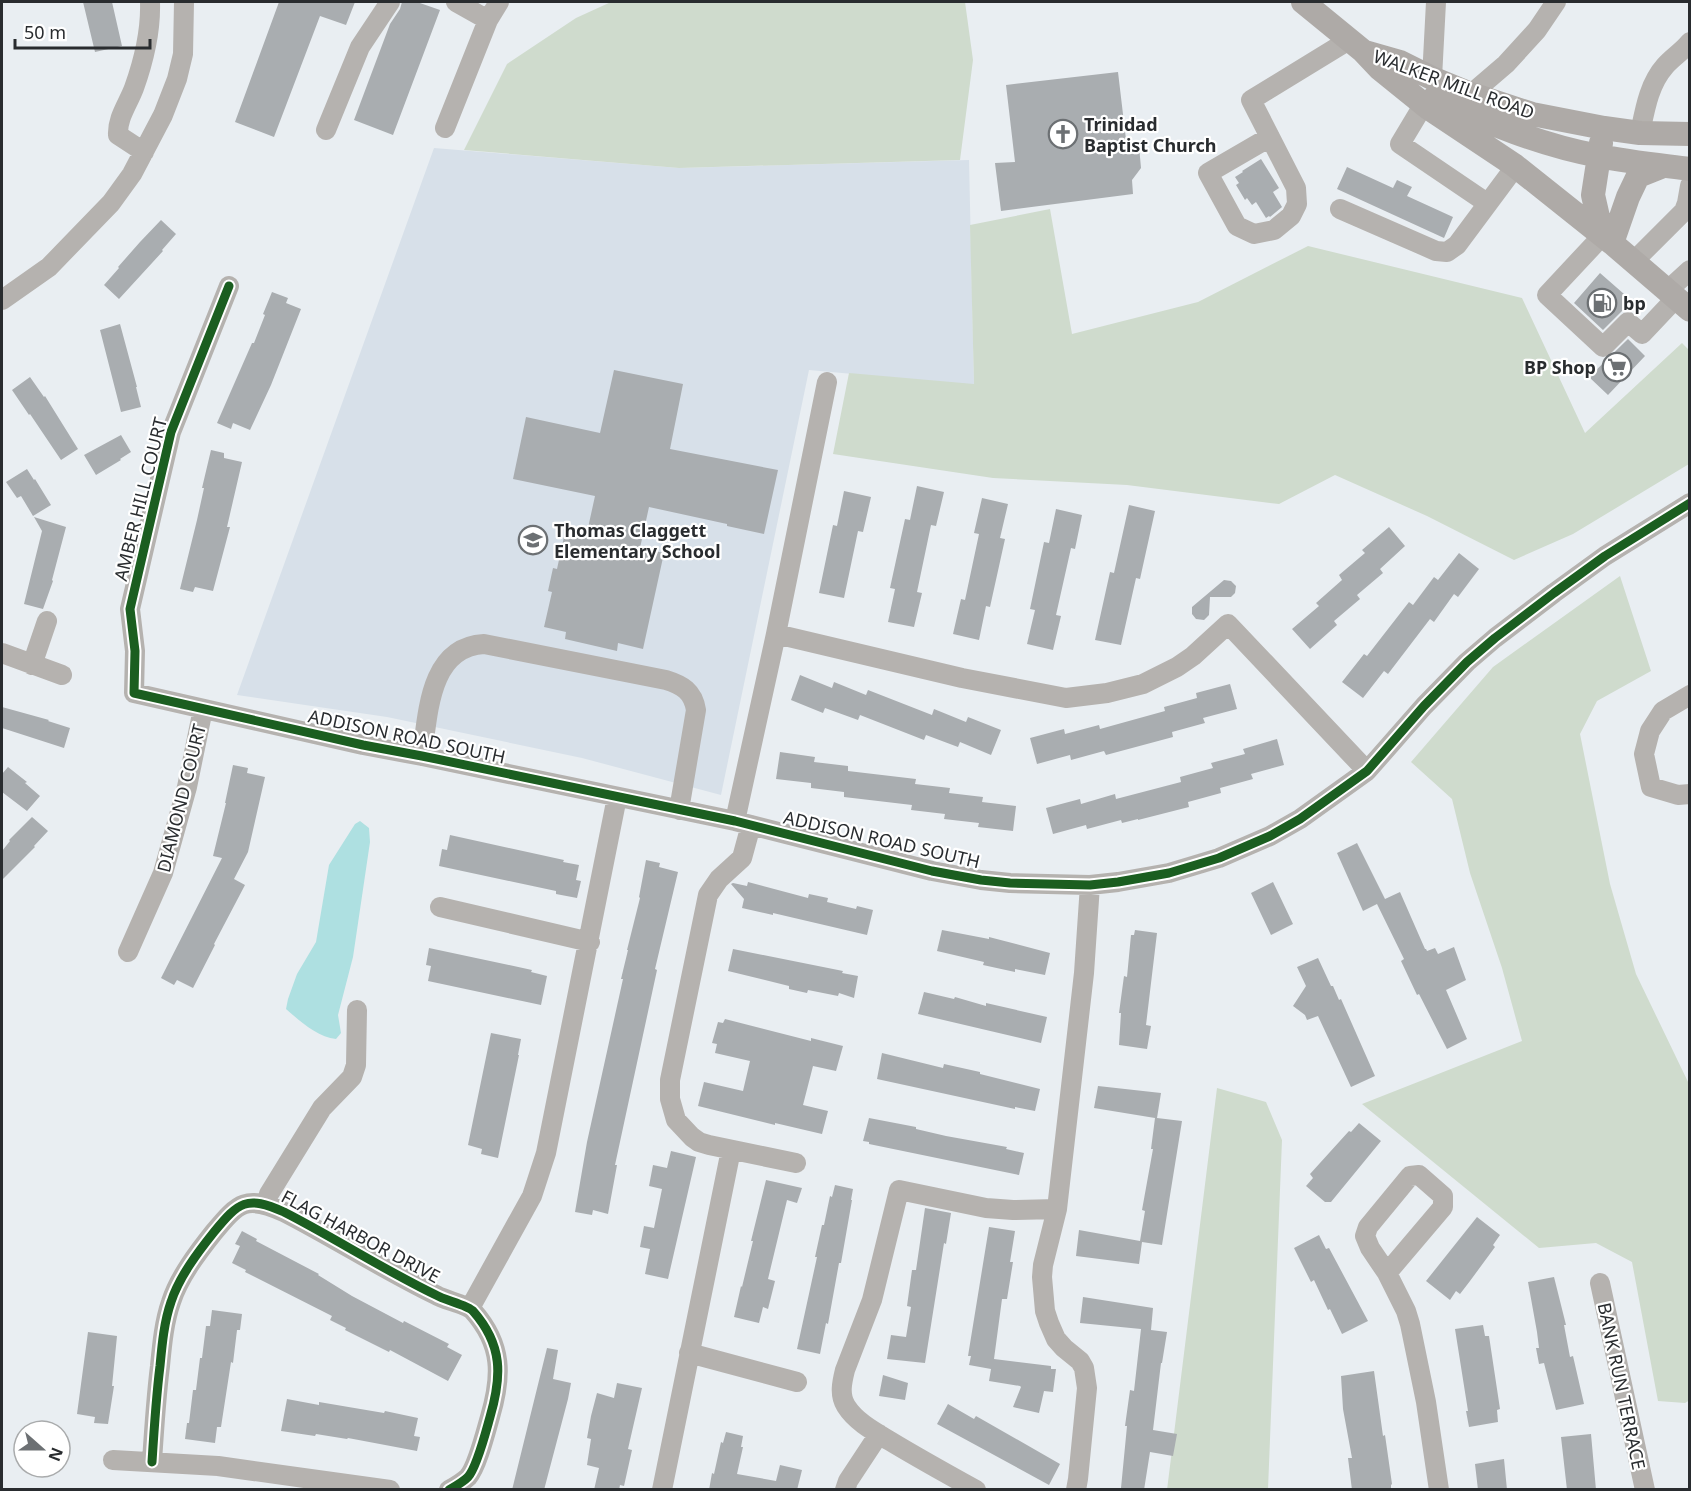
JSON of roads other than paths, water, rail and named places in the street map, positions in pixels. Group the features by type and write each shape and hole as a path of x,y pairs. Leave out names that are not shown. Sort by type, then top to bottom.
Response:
{"main road":[{"name":"WALKER MILL ROAD","path":"1313,4 1380,69 1424,104 1515,166 1608,239 1678,299"},
{"name":"WALKER MILL ROAD","path":"1356,46 1400,62 1471,94 1532,114 1604,128 1593,195 1598,217 1608,239"},
{"path":"1380,69 1451,105 1516,132 1563,148 1599,156 1689,169"},
{"path":"1604,128 1640,133 1689,134"},
{"path":"1608,239 1638,176 1663,166"}],"street":[{"path":"144,152 118,135 117,125 144,61 150,21 150,2"},
{"path":"2,300 49,267 111,203 132,174 164,115 177,79 183,54 184,2"},
{"path":"326,130 360,47 390,2"},
{"path":"456,2 488,20"},
{"path":"445,128 488,20 499,2"},
{"path":"1432,78 1436,2"},
{"path":"1471,94 1506,64 1538,30 1556,2"},
{"path":"1640,133 1647,98 1653,84 1665,66 1689,42"},
{"path":"1270,136 1208,173 1237,226 1254,234 1274,230 1291,216 1297,204 1296,188 1270,136 1251,100 1356,46"},
{"path":"1424,104 1400,144 1487,203"},
{"path":"1340,209 1436,251 1447,252 1457,245 1515,166"},
{"path":"1634,261 1684,211 1689,186"},
{"path":"1608,239 1547,295 1603,347 1628,322 1642,333 1678,299 1689,270"},
{"name":"AMBER HILL COURT","path":"134,693 135,651 130,609 171,432 229,286"},
{"path":"796,1163 699,1142 683,1130 676,1120 672,1109 670,1080 708,896 719,879 742,858 743,823 776,634 827,382"},
{"name":"ADDISON ROAD SOUTH","path":"134,693 363,745 743,823 932,871 1010,883 1090,885 1169,873 1219,858 1270,836 1300,819 1367,771 1424,706 1495,638 1605,556 1689,503"},
{"path":"32,665 47,621"},
{"path":"776,634 962,678 1066,698 1107,693 1143,684 1193,656 1228,624 1367,771"},
{"path":"422,756 429,708 442,666 456,652 472,645 484,644 666,680 679,684 694,698 696,710 679,810"},
{"path":"2,653 62,675"},
{"path":"1689,695 1663,711 1650,731 1644,754 1651,787 1678,795 1689,794"},
{"name":"DIAMOND COURT","path":"128,952 163,873 187,787 203,709"},
{"path":"449,1490 466,1479 473,1469 496,1397 497,1352 482,1322 470,1308 532,1196 542,1169 590,942 617,797"},
{"path":"1076,1490 1088,1388 1084,1368 1080,1361 1056,1339 1045,1311 1042,1287 1043,1265 1057,1209 1084,973 1090,885"},
{"path":"440,907 590,942"},
{"path":"266,1204 269,1194 322,1108 352,1077 356,1065 357,1010"},
{"path":"662,1490 731,1150"},
{"path":"1387,1273 1443,1207 1443,1196 1419,1175 1410,1176 1368,1227 1365,1236 1370,1248 1387,1273 1410,1324 1426,1402 1439,1490"},
{"path":"976,1490 927,1464 863,1423 847,1407 842,1396 842,1381 872,1300 899,1190 986,1208 1057,1209"},
{"name":"FLAG HARBOR DRIVE","path":"152,1462 154,1415 163,1338 171,1301 180,1281 204,1245 229,1215 244,1203 266,1204 300,1220 418,1287 447,1301 470,1308"},
{"name":"BANK RUN TERRACE","path":"1600,1283 1645,1490"},
{"path":"690,1353 797,1382"},
{"path":"845,1490 852,1475 879,1434"},
{"path":"113,1460 218,1466 390,1490"}],"water":[{"path":"360,821 369,828 370,842 353,957 338,1015 341,1033 336,1039 316,1032 286,1009 297,974 316,942 329,865 355,824"}],"place":[{"name":"Trinidad Baptist Church","path":"1063,134"},
{"name":"bp","path":"1602,303"},
{"name":"BP Shop","path":"1617,367"},
{"name":"Thomas Claggett Elementary School","path":"533,540"}]}
